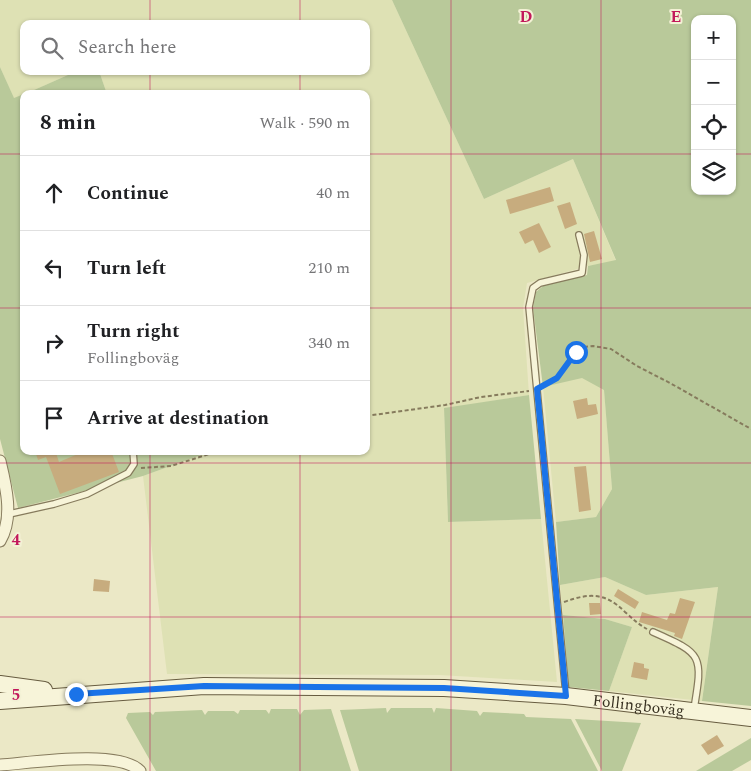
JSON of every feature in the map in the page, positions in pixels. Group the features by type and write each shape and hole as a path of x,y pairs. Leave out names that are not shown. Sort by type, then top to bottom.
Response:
{"main road":[{"name":"Follingboväg","path":"0,684 76,694"},
{"name":"Follingboväg","path":"0,701 204,686 444,688 566,696 751,718"}],"street":[{"path":"0,461 9,514 6,528 0,541"},
{"path":"0,765 93,758 128,763 140,771"}],"lane":[{"path":"566,696 529,307 533,288 540,282 582,273 584,255 579,235"},
{"path":"9,514 87,494 128,473 132,468 134,455"},
{"path":"653,632 684,646 696,657 698,682 694,711"}],"path":[{"path":"370,415 537,389 557,378 576,352 583,346 611,349 637,366 751,429"},
{"path":"132,468 171,466 206,455"},
{"path":"557,605 579,597 593,595 608,598 638,624 653,632"}],"green space":[{"path":"0,0 392,0 484,199 573,159 616,261 588,266 527,283 523,308 529,395 444,409 448,522 541,519 557,682 440,675 167,674 143,476 201,455 370,455 370,90 106,90 100,75 370,75 370,20 20,20 20,75 68,75 34,90 20,90 20,96 14,99 0,67"},
{"path":"392,0 751,0 751,706 702,701 718,587 646,595 605,577 560,585 556,522 596,517 612,489 604,390 582,378 543,387 533,308 536,292 543,286 587,275 588,266 616,260 573,159 484,199"},
{"path":"0,67 14,98 20,96 20,455 201,455 143,476 18,508 0,439"},
{"path":"68,75 100,75 106,90 34,90"},
{"path":"582,377 604,389 612,489 596,517 556,522 543,387"},
{"path":"529,395 541,519 448,522 444,408"},
{"path":"605,577 646,595 718,587 702,701 609,691 632,627 605,619 563,615 560,585"},
{"path":"563,615 605,619 632,627 609,691 569,687"},
{"path":"386,708 387,713 391,708 432,708 434,713 436,708 477,711 480,716 483,712 524,714 526,717 571,719 598,771 359,771 340,710"},
{"path":"271,709 297,709 300,715 304,710 331,709 351,771 156,771 126,718 128,713 150,712 153,715 155,712 202,710 205,715 208,711 234,711 238,714 240,710 266,710 269,714"},
{"path":"575,719 641,723 622,771 602,771"},
{"path":"751,738 751,760 732,771 696,771"}],"building":[{"path":"550,187 554,201 510,214 506,200"},
{"path":"570,202 577,224 565,229 557,206"},
{"path":"539,223 551,247 539,253 533,240 525,244 519,232"},
{"path":"594,231 602,259 590,262 584,234"},
{"path":"587,398 588,405 596,404 598,414 577,419 573,401"},
{"path":"36,455 57,455 59,462 76,455 113,455 119,472 60,494 46,457 38,460"},
{"path":"586,466 591,510 579,512 574,467"},
{"path":"94,579 110,581 109,592 93,591"},
{"path":"618,589 639,602 635,609 614,596"},
{"path":"680,598 695,602 682,639 674,636 675,633 639,622 642,612 667,620 670,613 675,614"},
{"path":"589,603 600,603 601,614 590,615"},
{"path":"634,662 644,664 644,668 649,669 647,680 631,677"},
{"path":"717,735 724,746 708,755 701,745"}],"route":[{"path":"76,694 204,686 444,688 566,696 537,389 557,378 576,352"}]}
